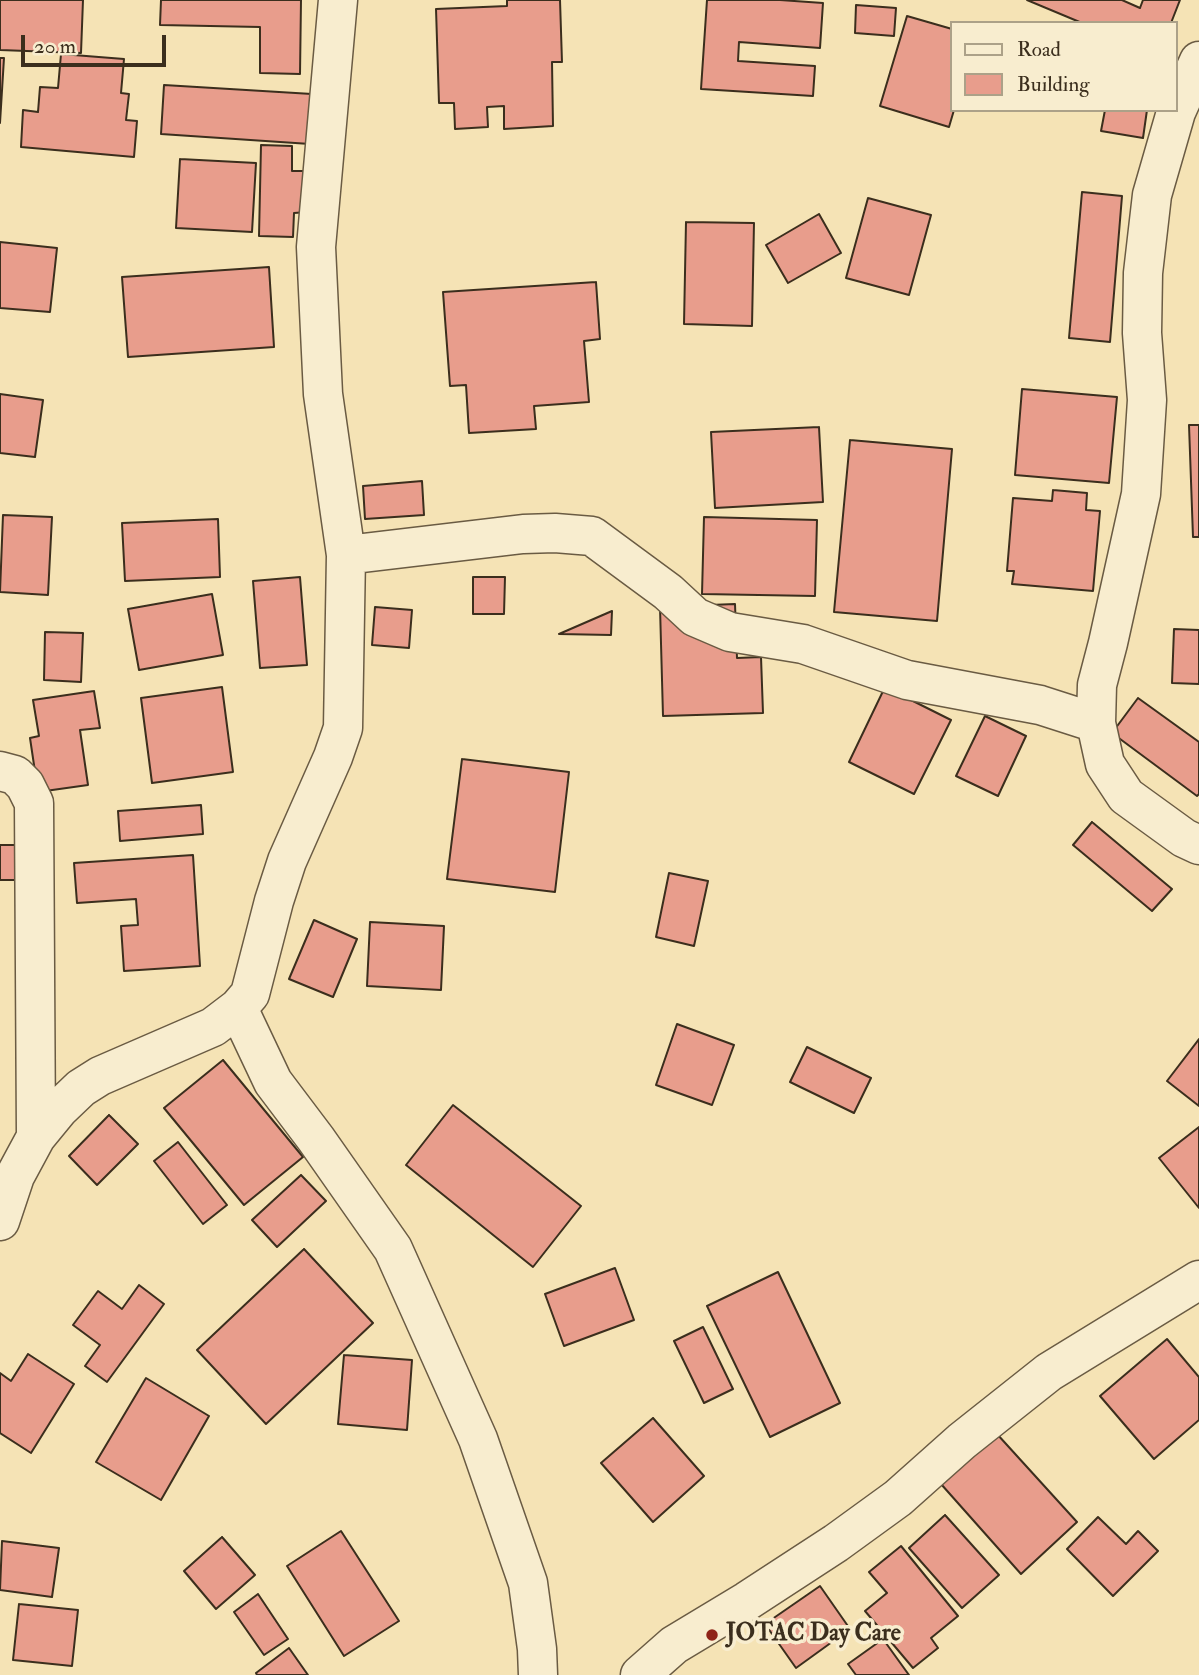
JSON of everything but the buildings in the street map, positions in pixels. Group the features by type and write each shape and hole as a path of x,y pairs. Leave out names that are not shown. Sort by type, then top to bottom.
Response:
{"street":[{"path":"0,1222 15,1176 36,1137 59,1108 81,1088 100,1076 213,1027 238,1008 250,994 287,861 343,729 346,555 323,394 316,247 338,0"},
{"path":"1178,108 1199,61"},
{"path":"1176,112 1152,195 1143,273 1142,333 1147,400 1141,494 1097,685 1096,723 1105,764 1126,796 1184,838 1199,845"},
{"path":"346,555 523,534 592,536 668,593 695,617 730,632 803,645 907,680 1040,705 1096,723"},
{"path":"0,771 15,775 25,785 34,803 36,1137"},
{"path":"238,1008 273,1082 393,1249 405,1275 478,1439 528,1583 538,1675"},
{"path":"640,1675 674,1645 836,1543 898,1498 962,1441 1049,1372 1199,1280"}],"place":[{"name":"JOTAC Day Care","path":"712,1635"}]}
